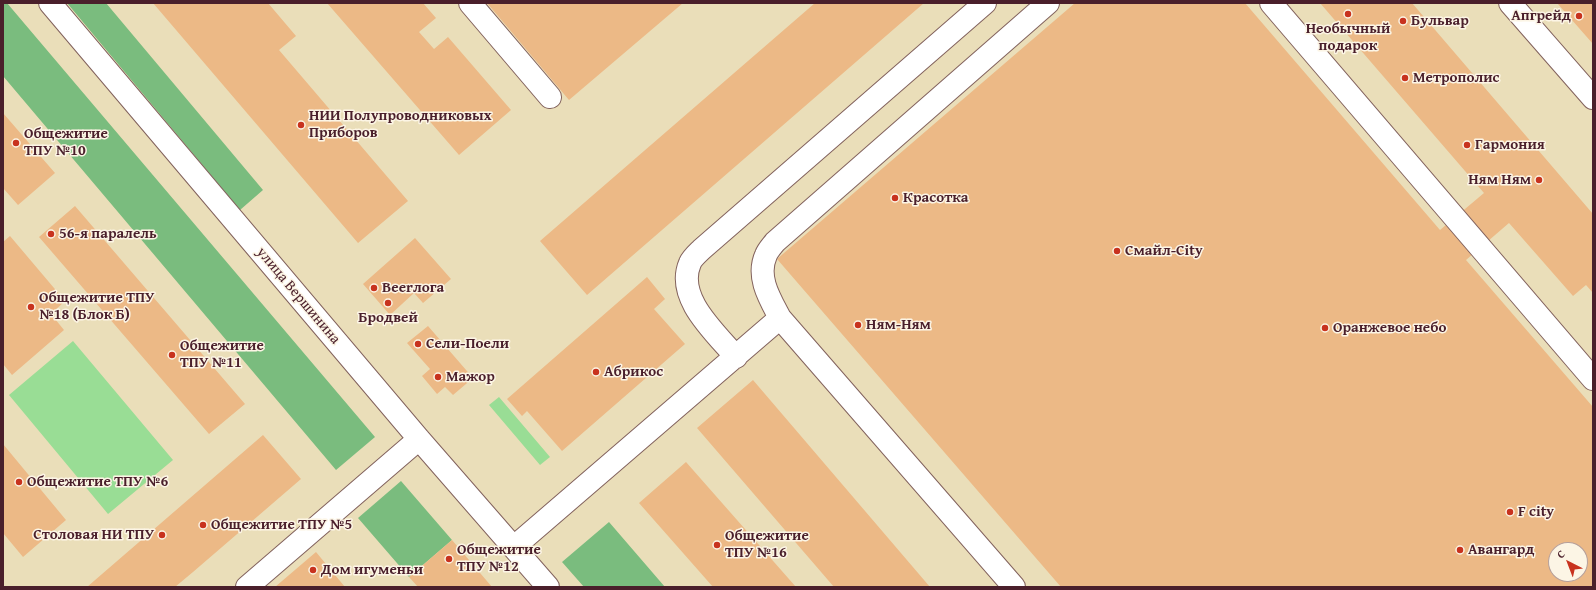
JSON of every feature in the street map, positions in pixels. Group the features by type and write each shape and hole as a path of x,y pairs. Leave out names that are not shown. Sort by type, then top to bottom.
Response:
{"street":[{"name":"улица Вершинина","path":"50,3 419,439 548,587"},
{"path":"470,3 550,97"},
{"path":"736,357 697,310 689,295 687,277 690,262 708,244 985,3"},
{"path":"1014,587 780,318 764,288 762,271 766,255 775,242 1048,3"},
{"path":"1271,3 1593,379"},
{"path":"1510,3 1593,98"},
{"path":"514,548 780,318"},
{"path":"247,587 419,439"}],"green space":[{"path":"3,3 7,3 375,437 336,470 3,76"},
{"path":"67,3 106,3 263,190 240,210"},
{"path":"73,341 173,460 108,514 9,395"},
{"path":"499,397 550,457 540,465 489,405"},
{"path":"401,481 452,540 409,577 358,518"},
{"path":"609,522 665,587 584,587 562,562"}],"building":[{"name":"НИИ Полупроводниковых Приборов","path":"153,3 268,3 296,36 279,50 408,201 358,243"},
{"path":"327,3 423,3 436,18 419,32 434,49 448,37 511,110 459,155"},
{"path":"487,3 683,3 569,100"},
{"path":"815,3 924,3 587,295 540,241"},
{"path":"1075,3 1245,3 1440,230 1484,193 1320,3 1412,3 1593,214 1593,293 1586,285 1573,296 1509,223 1466,260 1593,407 1593,587 1061,587 777,259"},
{"path":"1557,3 1593,3 1593,44"},
{"name":"Общежитие ТПУ №10","path":"3,113 55,173 18,205 3,188"},
{"name":"Общежитие ТПУ №11","path":"75,206 245,404 209,434 39,237"},
{"name":"Общежитие ТПУ №18 (Блок Б)","path":"10,236 65,301 51,314 64,330 12,375 3,364 3,242"},
{"path":"415,238 451,279 423,303 414,293 390,315 363,284"},
{"name":"Абрикос","path":"647,277 665,299 654,309 685,344 562,451 527,411 522,416 507,399"},
{"path":"428,326 473,378 453,395 445,387 437,394 422,376 430,369 407,343"},
{"path":"753,380 930,587 834,587 697,428"},
{"name":"Общежитие ТПУ №5","path":"263,435 301,479 175,587 87,587"},
{"name":"Общежитие ТПУ №6","path":"3,444 66,520 23,557 3,533"},
{"name":"Общежитие ТПУ №16","path":"686,462 796,587 713,587 639,503"},
{"name":"Общежитие ТПУ №12","path":"452,540 492,587 418,587 409,577"},
{"name":"Дом игуменьи","path":"316,552 345,587 275,587"}],"place":[{"name":"Необычный подарок","path":"1348,14"},
{"name":"Апгрейд","path":"1579,16"},
{"name":"Бульвар","path":"1403,21"},
{"name":"Метрополис","path":"1405,78"},
{"name":"НИИ Полупроводниковых Приборов","path":"301,125"},
{"name":"Общежитие ТПУ №10","path":"16,143"},
{"name":"Гармония","path":"1467,145"},
{"name":"Ням Ням","path":"1539,180"},
{"name":"Красотка","path":"895,198"},
{"name":"56-я паралель","path":"51,234"},
{"name":"Смайл-City","path":"1117,251"},
{"name":"Beerлога","path":"374,288"},
{"name":"Бродвей","path":"388,303"},
{"name":"Общежитие ТПУ №18 (Блок Б)","path":"31,307"},
{"name":"Ням-Ням","path":"858,325"},
{"name":"Оранжевое небо","path":"1325,328"},
{"name":"Сели-Поели","path":"418,344"},
{"name":"Общежитие ТПУ №11","path":"172,355"},
{"name":"Абрикос","path":"596,372"},
{"name":"Мажор","path":"438,377"},
{"name":"Общежитие ТПУ №6","path":"19,482"},
{"name":"F city","path":"1510,512"},
{"name":"Общежитие ТПУ №5","path":"203,525"},
{"name":"Столовая НИ ТПУ","path":"162,535"},
{"name":"Общежитие ТПУ №16","path":"717,545"},
{"name":"Авангард","path":"1460,550"},
{"name":"Общежитие ТПУ №12","path":"449,559"},
{"name":"Дом игуменьи","path":"313,570"}]}
